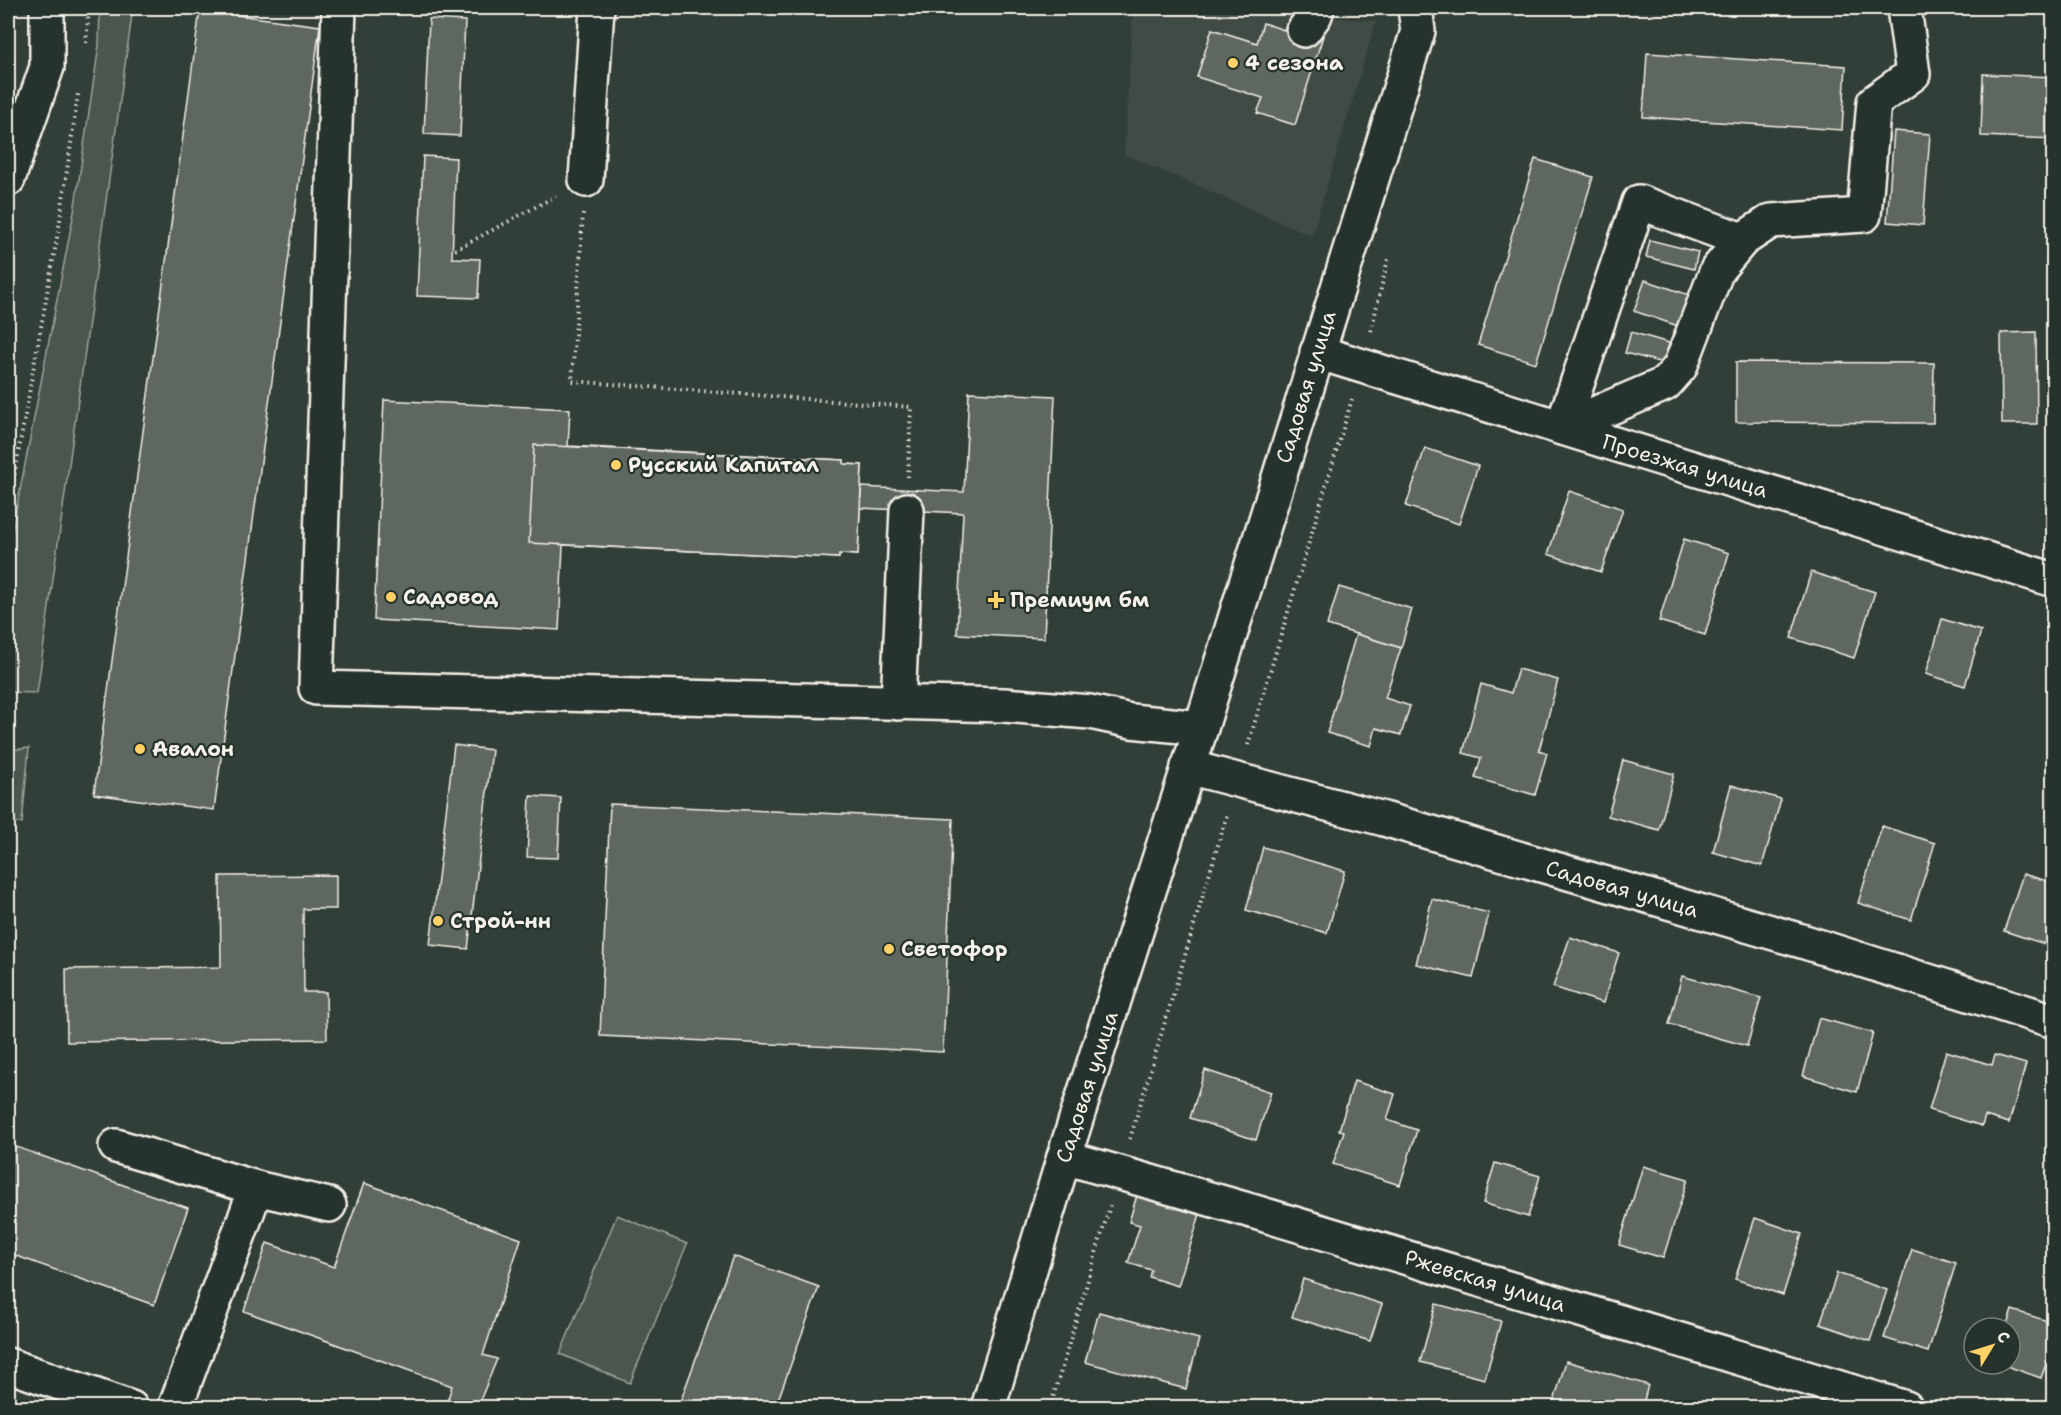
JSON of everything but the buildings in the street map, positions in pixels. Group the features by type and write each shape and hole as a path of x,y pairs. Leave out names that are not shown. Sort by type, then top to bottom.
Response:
{"street":[{"path":"8,179 13,145 47,67 47,8"},
{"path":"339,8 316,688 1004,705 1090,712 1131,721 1201,728"},
{"path":"586,180 597,8"},
{"name":"Садовая улица","path":"988,1407 1064,1157 1201,728 1418,31 1415,8"},
{"path":"1562,428 1665,384 1680,367 1717,270 1742,240 1771,221 1864,214 1874,102 1913,74 1904,8"},
{"path":"1562,428 1639,202 1742,240"},
{"name":"Проезжая улица","path":"1317,352 2054,580"},
{"path":"898,703 907,499"},
{"name":"Садовая улица","path":"1188,766 1384,819 1794,939 2054,1021"},
{"path":"116,1146 256,1188 329,1205"},
{"name":"Ржевская улица","path":"1064,1157 1906,1407"},
{"path":"175,1407 256,1188"},
{"path":"8,1365 131,1407"}],"path":[{"path":"85,47 89,8"},
{"path":"8,510 59,227 78,92"},
{"path":"455,250 586,180"},
{"path":"586,180 572,381 911,407 907,499"},
{"path":"1050,1407 1362,366 1390,250"}],"shaded area":[{"path":"100,8 133,8 37,693 8,692 8,552 74,212 99,45"},
{"path":"1133,8 1213,8 1376,21 1312,236 1124,154"},
{"path":"29,748 22,823 12,822 8,819 8,750"},
{"path":"617,1215 687,1244 630,1383 560,1354"}],"place":[{"name":"4 сезона","path":"1233,63"},
{"name":"Русский Капитал","path":"616,465"},
{"name":"Садовод","path":"391,597"},
{"name":"Премиум бм","path":"996,600"},
{"name":"Авалон","path":"140,749"},
{"name":"Строй-нн","path":"438,921"},
{"name":"Светофор","path":"889,949"}]}
